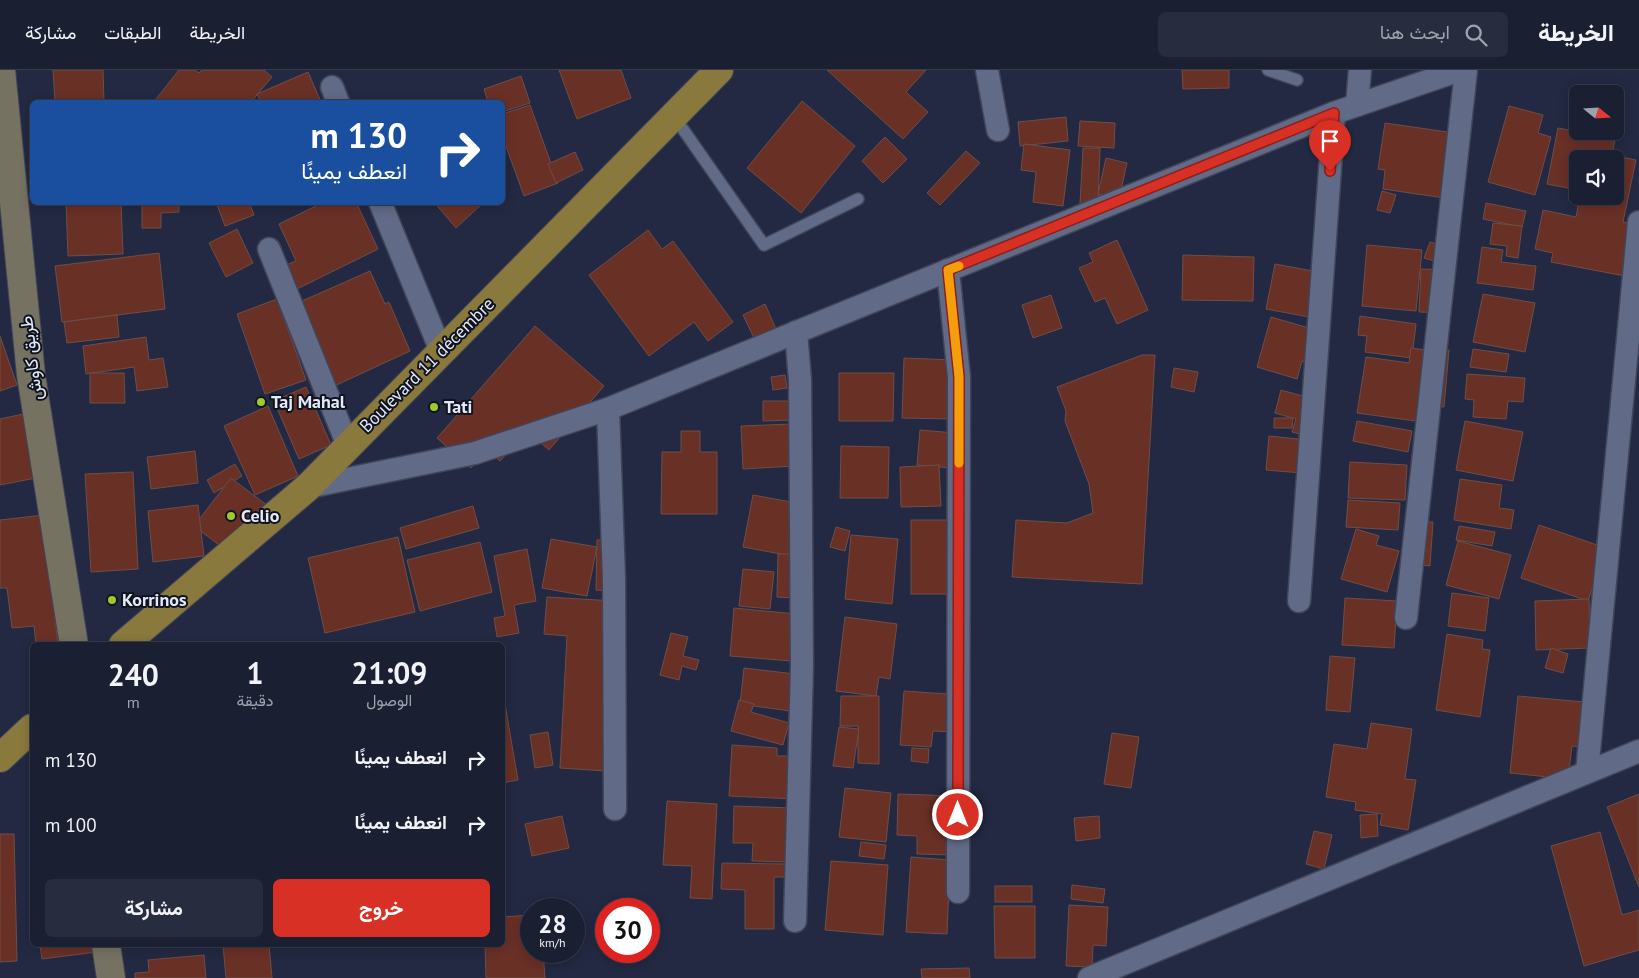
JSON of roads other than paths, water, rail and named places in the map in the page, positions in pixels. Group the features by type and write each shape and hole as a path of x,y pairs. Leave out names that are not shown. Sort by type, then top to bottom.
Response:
{"main road":[{"name":"Boulevard 11 décembre","path":"127,642 308,487 719,70"},
{"path":"0,758 30,730"}],"street":[{"name":"طريق كاوش","path":"2,70 31,375 74,642"},
{"path":"987,70 998,130"},
{"path":"1357,105 1360,70"},
{"path":"308,487 475,453 608,409 1334,113 1460,70"},
{"path":"1406,618 1466,70"},
{"path":"1299,601 1334,113"},
{"path":"381,205 441,351"},
{"path":"1586,772 1639,222"},
{"path":"269,249 348,446"},
{"path":"948,270 959,377 958,892"},
{"path":"795,921 802,666 800,380 796,332"},
{"path":"608,409 614,579 616,809"},
{"path":"1089,978 1639,751"},
{"path":"106,947 111,978"}],"lane":[{"path":"1268,70 1297,80"},
{"path":"673,115 764,245 858,199"}],"place":[{"name":"Taj Mahal","path":"261,402"},
{"name":"Tati","path":"434,407"},
{"name":"Celio","path":"231,516"},
{"name":"Korrinos","path":"112,600"}]}
